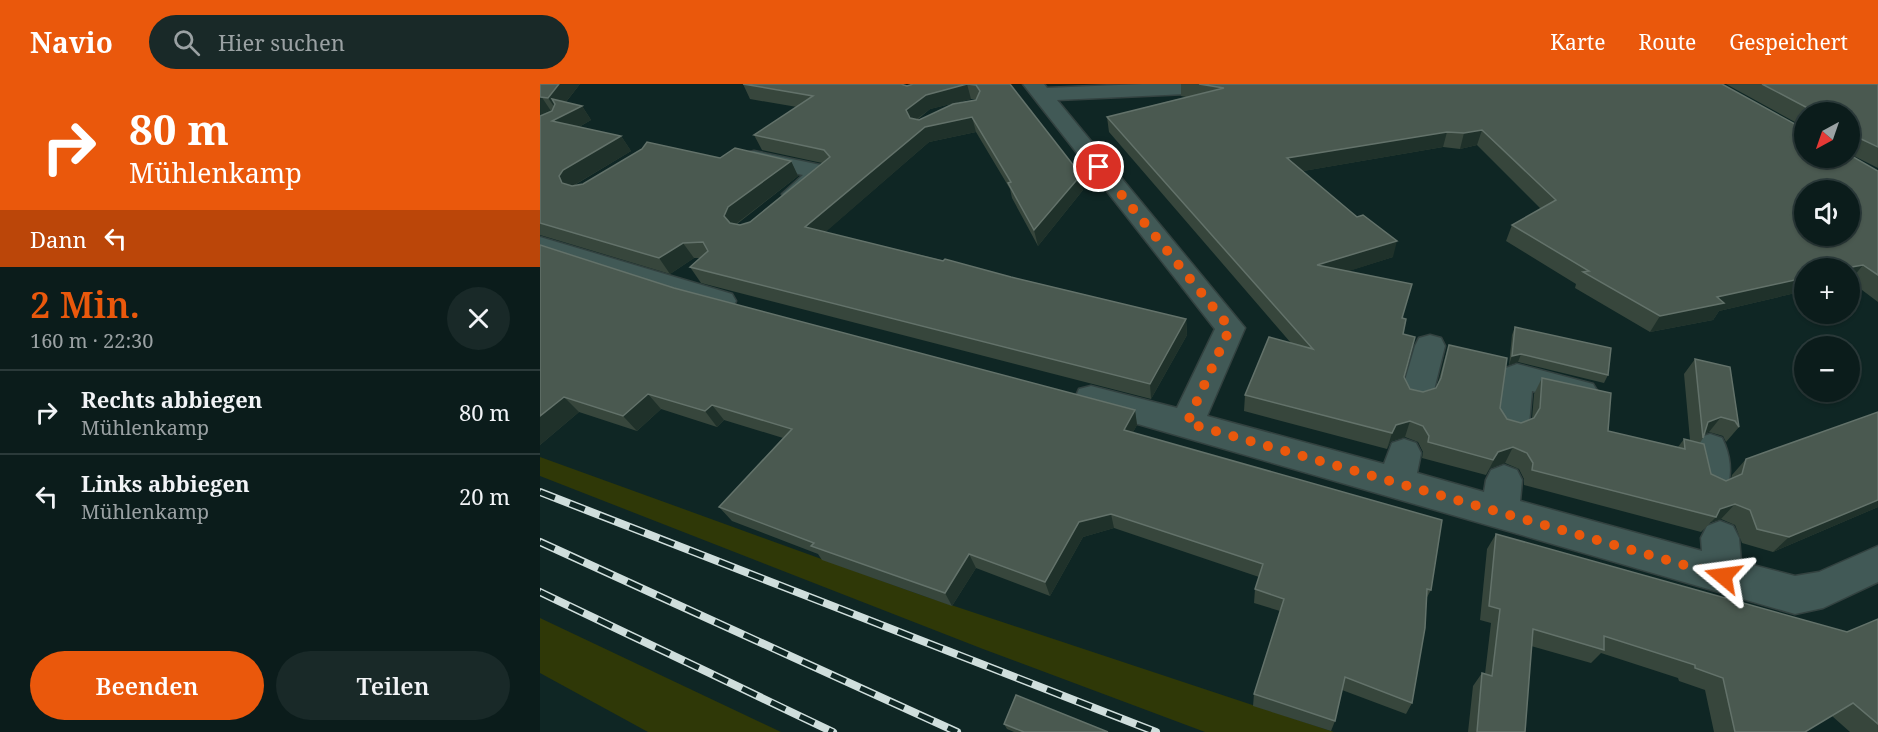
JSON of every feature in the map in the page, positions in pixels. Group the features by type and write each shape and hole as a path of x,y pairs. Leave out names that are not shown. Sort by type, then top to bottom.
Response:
{"street":[{"path":"1014,97 1037,90 1273,84"},
{"path":"1037,90 1230,328 1187,423"},
{"path":"754,158 822,172 776,208"},
{"path":"540,245 754,309"},
{"path":"675,287 702,266"},
{"path":"1417,394 1430,346"},
{"path":"1512,424 1516,376 1598,396"},
{"path":"1063,391 1187,423 1400,468 1502,496 1723,576 1795,595 1823,590 1872,574"},
{"path":"1720,538 1723,576"}],"green space":[{"path":"540,457 921,595 1334,732 1205,732 983,649 540,476"},
{"path":"540,618 781,732 648,732 540,673"}],"building":[{"path":"540,84 559,84 548,98 540,97"},
{"path":"743,84 901,84 907,86 913,84 967,84 1010,84 1081,175 1034,230 1008,183 1011,182 972,117 925,127 805,227 1186,319 1150,384 690,267 708,251 703,242 683,243 659,258 540,223 540,116 552,111 555,104 552,99 582,106 552,121 621,136 563,170 559,176 562,183 572,186 583,184 642,149 647,142 720,158 735,148 791,161 728,207 724,216 730,223 740,225 750,222 830,157 824,150 754,135 813,96","holes":["967,84 976,85 980,91 976,100 953,104 919,120 910,118 906,110 926,95"]},
{"path":"1199,84 1722,84 1794,124 1794,168 1860,168 1860,161 1878,171 1878,275 1863,265 1860,266 1860,258 1794,258 1794,280 1717,297 1724,303 1660,316 1583,272 1589,271 1512,225 1556,200 1482,130 1464,133 1447,132 1287,158 1357,217 1363,215 1397,241 1317,265 1412,284 1402,318 1406,319 1403,334 1415,337 1404,377 1410,389 1423,392 1436,388 1441,378 1449,345 1507,358 1500,408 1507,419 1521,423 1534,418 1540,408 1542,378 1611,393 1608,431 1685,449 1684,439 1704,444 1711,474 1726,481 1742,474 1746,459 1878,412 1878,500 1789,537 1757,529 1750,510 1735,504 1720,509 1716,517 1532,470 1533,463 1527,453 1513,447 1498,452 1493,460 1428,442 1429,436 1423,426 1410,421 1396,425 1392,433 1245,395 1269,337 1313,349 1107,117 1224,88"},
{"path":"1762,84 1878,84 1878,147 1860,138 1860,102 1796,102"},
{"path":"540,245 674,288 1135,410 1124,430 1442,520 1431,590 1427,589 1425,628 1412,703 1345,677 1335,721 1254,694 1284,599 1255,589 1263,564 1111,514 1079,522 1045,582 969,554 945,593 811,546 814,543 719,507 792,429 712,405 705,411 648,394 623,416 564,397 540,416"},
{"path":"1515,327 1611,348 1608,375 1521,354 1512,356"},
{"path":"1695,359 1730,367 1739,427 1735,421 1721,417 1708,422 1703,438"},
{"path":"1496,534 1847,632 1878,619 1878,724 1853,703 1805,732 1735,732 1723,678 1695,668 1695,665 1604,636 1604,650 1533,629 1525,732 1477,732 1482,673 1492,676 1500,609 1489,606"},
{"path":"1016,695 1108,732 1024,732 1004,724"}],"railway":[{"path":"540,492 1156,732"},
{"path":"540,542 957,732"},
{"path":"540,592 833,732"}],"route":[{"path":"1099,167 1230,328 1187,423 1723,576"}]}
